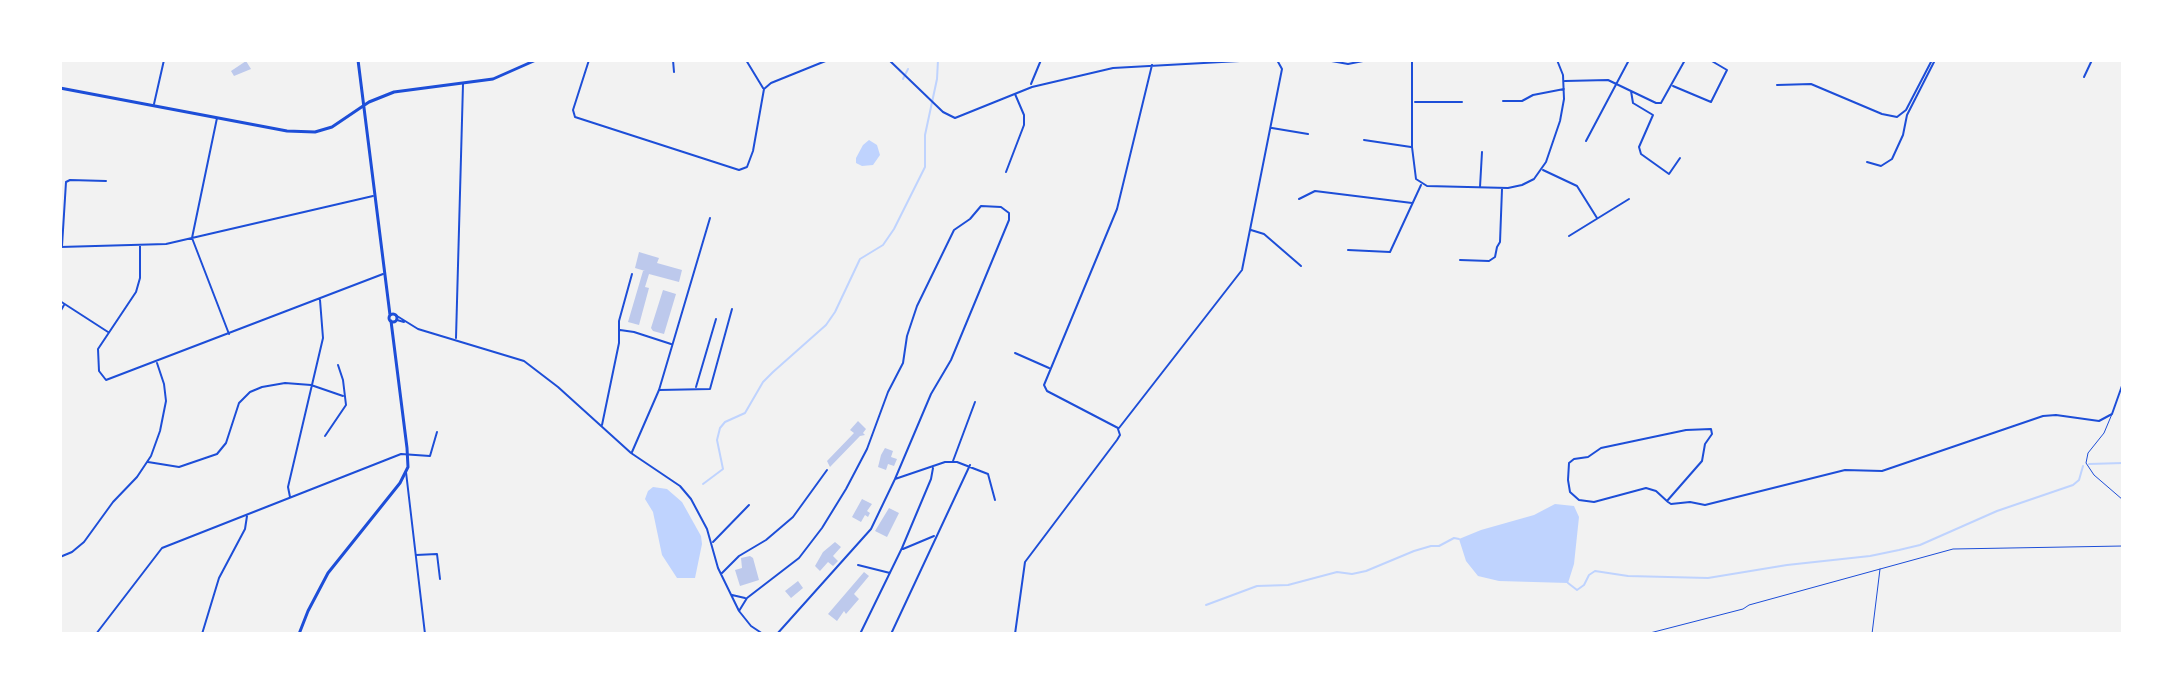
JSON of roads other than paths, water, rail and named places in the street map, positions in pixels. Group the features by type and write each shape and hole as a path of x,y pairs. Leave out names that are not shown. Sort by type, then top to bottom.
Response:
{"street":[{"path":"154,105 164,60"},
{"path":"358,60 383,274 387,300 394,318 408,454 406,472 425,634"},
{"path":"60,88 287,131 315,132 332,127 363,106 398,91 498,77 536,60"},
{"path":"589,60 573,110 575,117 739,170 747,167 753,151 760,96 764,89 771,83 828,60"},
{"path":"673,60 674,72"},
{"path":"746,60 764,89"},
{"path":"889,60 951,117 959,117 1032,87 1113,68 1258,60"},
{"path":"1032,87 1041,60"},
{"path":"1326,60 1343,64 1368,60"},
{"path":"1412,60 1414,176 1422,184 1502,188 1522,185 1534,179 1542,169 1560,121 1564,81 1557,60"},
{"path":"1586,141 1629,60"},
{"path":"1564,81 1598,79 1617,83 1661,103 1685,60"},
{"path":"1673,86 1711,102 1727,70 1710,60"},
{"path":"1777,85 1811,84 1882,114 1897,117 1906,110 1934,60"},
{"path":"1867,162 1881,166 1892,159 1903,135 1907,115 1934,60"},
{"path":"2084,77 2092,60"},
{"path":"1118,428 1239,276 1282,69 1278,61"},
{"path":"1015,634 1025,562 1120,435 1118,428 1045,390 1044,385 1117,209 1152,65"},
{"path":"456,339 463,83"},
{"path":"1503,101 1522,101 1533,95 1564,89"},
{"path":"1631,90 1633,103 1653,115 1640,143 1641,154 1669,174 1680,158"},
{"path":"1006,172 1024,125 1024,115 1015,93"},
{"path":"1412,102 1462,102"},
{"path":"218,117 192,238 229,334"},
{"path":"1270,128 1308,134"},
{"path":"1364,140 1412,147"},
{"path":"1480,187 1482,152"},
{"path":"1542,169 1577,186 1597,218"},
{"path":"106,181 66,182 61,247 166,244 374,196"},
{"path":"1348,250 1390,252 1422,184"},
{"path":"1460,260 1491,261 1500,242 1502,188"},
{"path":"1299,199 1315,191 1413,203"},
{"path":"1569,236 1629,199"},
{"path":"739,611 747,598 799,558 846,489 867,449 888,392 903,363 907,336 917,306 954,230 970,219 981,206 1001,207 1008,211 1010,217 1004,233 951,360 931,394 871,529 777,634"},
{"path":"631,453 659,390 710,218"},
{"path":"1250,229 1264,234 1301,266"},
{"path":"140,246 140,278 136,292 108,332 97,354 99,371 102,378 108,380 383,274"},
{"path":"602,427 619,338 619,321 632,274"},
{"path":"290,498 288,487 323,338 320,299"},
{"path":"60,301 108,332"},
{"path":"60,312 65,304"},
{"path":"659,390 706,391 710,388 732,309"},
{"path":"394,318 420,330 524,361 542,373 631,453 686,493 699,512 712,542 730,595 751,626 763,634"},
{"path":"695,389 716,319"},
{"path":"619,330 673,344"},
{"path":"619,338 629,332"},
{"path":"1015,353 1050,369"},
{"path":"60,557 81,545 148,462 160,431 166,401 157,362"},
{"path":"325,436 346,400 338,365"},
{"path":"1667,501 1700,464 1705,444 1712,434 1711,429 1686,430 1601,448 1588,457 1569,463 1568,480 1574,498 1594,502 1646,488 1671,504 1690,502 1705,505 1845,470 1882,471 2036,417 2056,415 2096,421 2112,414 2123,383"},
{"path":"148,462 179,467 209,458 222,450 237,407 250,392 277,384 311,385 343,396"},
{"path":"332,392 343,389"},
{"path":"953,461 975,402"},
{"path":"96,634 160,550 401,454 431,455 437,432"},
{"path":"895,479 953,461 970,465 990,476 995,500"},
{"path":"891,634 970,465"},
{"path":"860,634 891,573 931,479 933,467"},
{"path":"721,574 739,556 766,540 793,517 827,470"},
{"path":"299,634 328,573 406,472"},
{"path":"712,542 749,505"},
{"path":"202,634 219,578 245,529 246,515"},
{"path":"901,549 936,535"},
{"path":"416,555 437,554 440,579"},
{"path":"858,565 891,573"},
{"path":"730,595 747,598"}],"lane":[{"path":"2112,414 2104,433 2088,453 2086,463 2094,475 2123,500"}],"water":[{"path":"869,140 877,145 880,155 873,165 862,166 856,163 856,158"},
{"path":"653,487 667,489 682,502 701,536 695,578 677,578 662,555 653,512 645,499"},
{"path":"1555,504 1574,506 1579,517 1574,564 1568,583 1499,581 1478,576 1466,561 1459,539 1534,515"}],"waterway":[{"path":"703,484 723,469 717,440 720,428 725,422 745,413 763,382 826,325 860,259 883,245 894,229 925,167 925,135 938,60"},
{"path":"903,79 908,69"},
{"path":"2089,464 2123,463"},
{"path":"1568,583 1577,590 1595,571 1628,576 1708,578 1899,550 1920,545 1997,511 2073,485 2079,480 2083,466"},
{"path":"1206,605 1257,586 1288,585 1337,572 1352,574 1366,571 1414,551 1459,539"}]}
